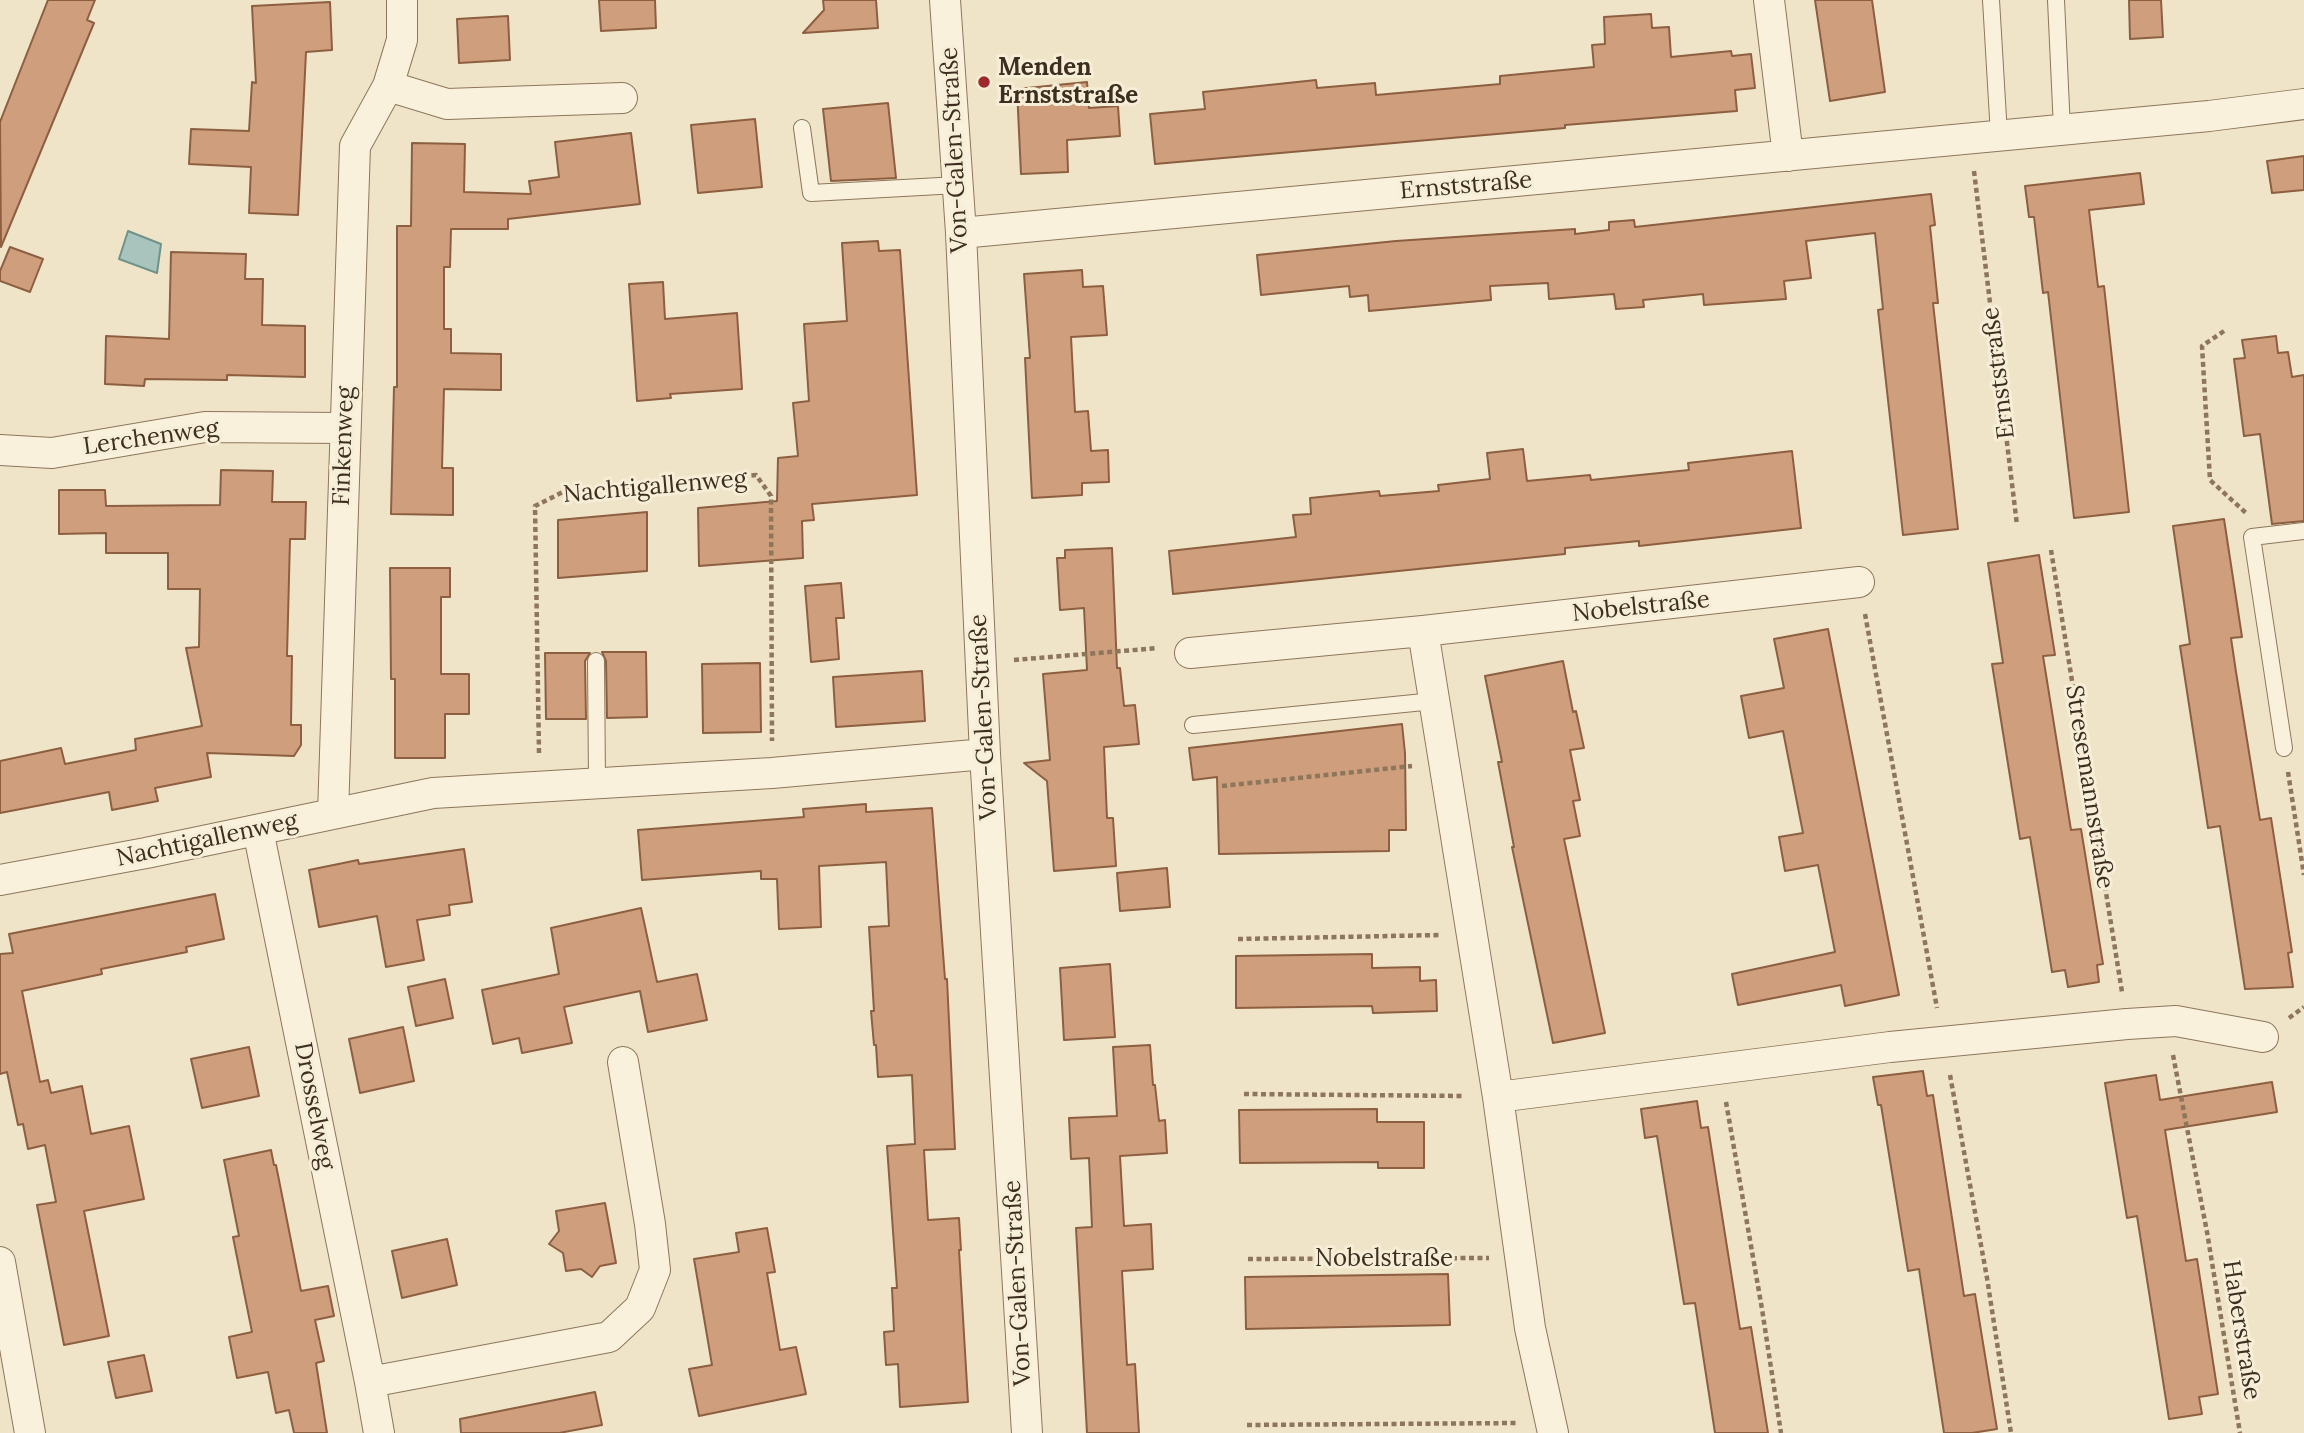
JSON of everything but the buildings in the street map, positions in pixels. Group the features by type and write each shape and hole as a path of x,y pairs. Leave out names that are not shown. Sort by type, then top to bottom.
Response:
{"street":[{"name":"Finkenweg","path":"333,814 355,146 388,86 402,40 402,0"},
{"name":"Von-Galen-Straße","path":"945,0 961,233 985,754 1027,1433"},
{"path":"1769,0 1788,156"},
{"path":"388,86 447,104 622,98"},
{"name":"Ernststraße","path":"961,233 2209,116 2304,104"},
{"name":"Lerchenweg","path":"0,450 52,453 205,427 344,428"},
{"name":"Nobelstraße","path":"1190,653 1423,631 1859,582"},
{"path":"1423,631 1498,1097 1530,1328 1552,1428"},
{"name":"Nachtigallenweg","path":"0,880 433,793 772,774 985,754"},
{"name":"Drosselweg","path":"258,830 379,1433"},
{"path":"1498,1097 1944,1041 2127,1024 2176,1021 2263,1037"},
{"path":"370,1382 609,1337 640,1308 654,1270 650,1224 623,1062"},
{"path":"0,1262 30,1433"}],"lane":[{"path":"1985,137 1991,0"},
{"path":"2056,0 2062,129"},
{"path":"802,128 811,193 958,185"},
{"path":"2284,748 2252,537 2304,531"},
{"path":"596,661 597,783"},
{"path":"1193,725 1434,701"}],"path":[{"name":"Ernststraße","path":"1985,137 2017,525"},
{"path":"2224,331 2202,346 2210,480 2249,516 2252,537"},
{"name":"Nachtigallenweg","path":"540,786 535,506 563,492 756,475 771,496 772,774"},
{"name":"Stresemannstraße","path":"2051,551 2127,1024"},
{"path":"1859,582 1987,1278 2011,1433"},
{"path":"981,663 1170,647 1190,653"},
{"path":"2284,748 2304,875"},
{"path":"1222,786 1444,762"},
{"path":"1238,939 1471,935"},
{"name":"Haberstraße","path":"2166,1022 2207,1232 2240,1433"},
{"path":"1720,1069 1781,1433"},
{"path":"1244,1094 1498,1097"},
{"name":"Nobelstraße","path":"1248,1259 1520,1258"},
{"path":"1247,1425 1552,1428"}],"water":[{"path":"128,231 161,244 157,273 119,259"}],"place":[{"name":"Menden Ernststraße","path":"984,82"}]}
